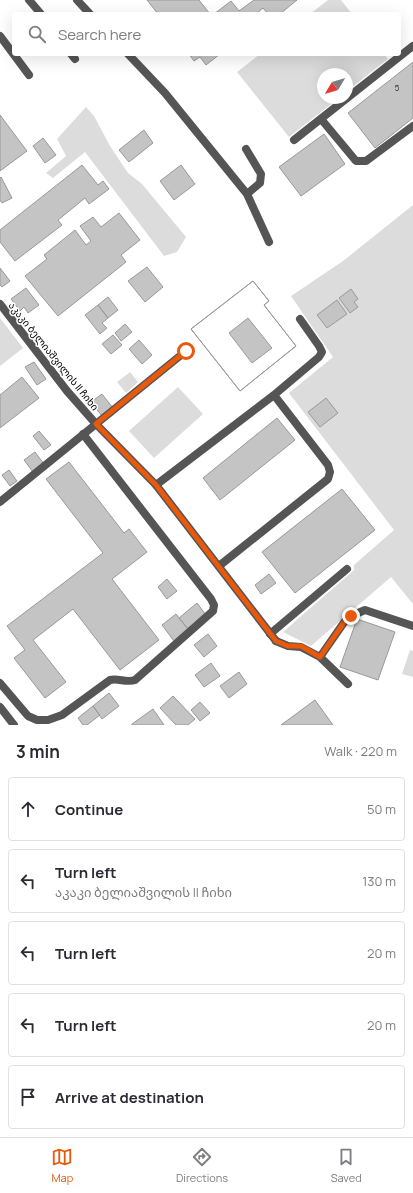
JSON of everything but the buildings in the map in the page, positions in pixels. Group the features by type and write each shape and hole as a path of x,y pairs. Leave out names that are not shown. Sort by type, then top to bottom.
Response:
{"street":[{"path":"29,0 39,12"},
{"path":"77,0 88,12"},
{"path":"0,36 11,44"},
{"path":"401,56 413,46"},
{"path":"18,56 29,75"},
{"path":"130,56 165,93 247,194 269,242"},
{"path":"294,140 400,56"},
{"path":"321,119 356,161 366,161 413,126"},
{"path":"246,149 261,174 260,183 247,194"},
{"name":"აკაკი ბელიაშვილის II ჩიხი","path":"0,304 67,391 96,424 156,485 273,638"},
{"path":"156,485 274,395 319,357 322,352 320,346 300,319"},
{"path":"0,502 186,351"},
{"path":"219,566 328,479 330,472 328,465 274,395"},
{"path":"0,683 28,716 37,720 48,720 62,715 110,680 135,680 213,611 214,605 211,599 83,434"},
{"path":"347,569 273,638 288,646 301,646 320,657 348,684"},
{"path":"320,657 345,621 351,616 365,610 413,626"},
{"path":"0,708 14,725"}],"shaded area":[{"path":"328,0 341,0 350,12 313,12"},
{"path":"257,56 386,56 388,59 353,86 353,68 317,68 317,104 331,104 289,137 237,72"},
{"path":"86,107 94,116 110,146 128,173 142,184 186,237 177,252 164,256 85,152 53,178 46,173 66,156 57,139"},
{"path":"413,205 413,604 391,577 311,646 283,632 354,570 354,565 394,530 289,393 333,357 291,296 343,261"},
{"path":"0,318 23,348 0,366"},
{"path":"130,372 138,382 126,393 117,382"},
{"path":"178,387 203,414 154,458 129,431"},
{"path":"410,650 413,651 413,677 402,674"}],"route":[{"path":"186,351 96,424 156,485 276,641 288,646 301,646 320,657 345,621 351,616"}]}
